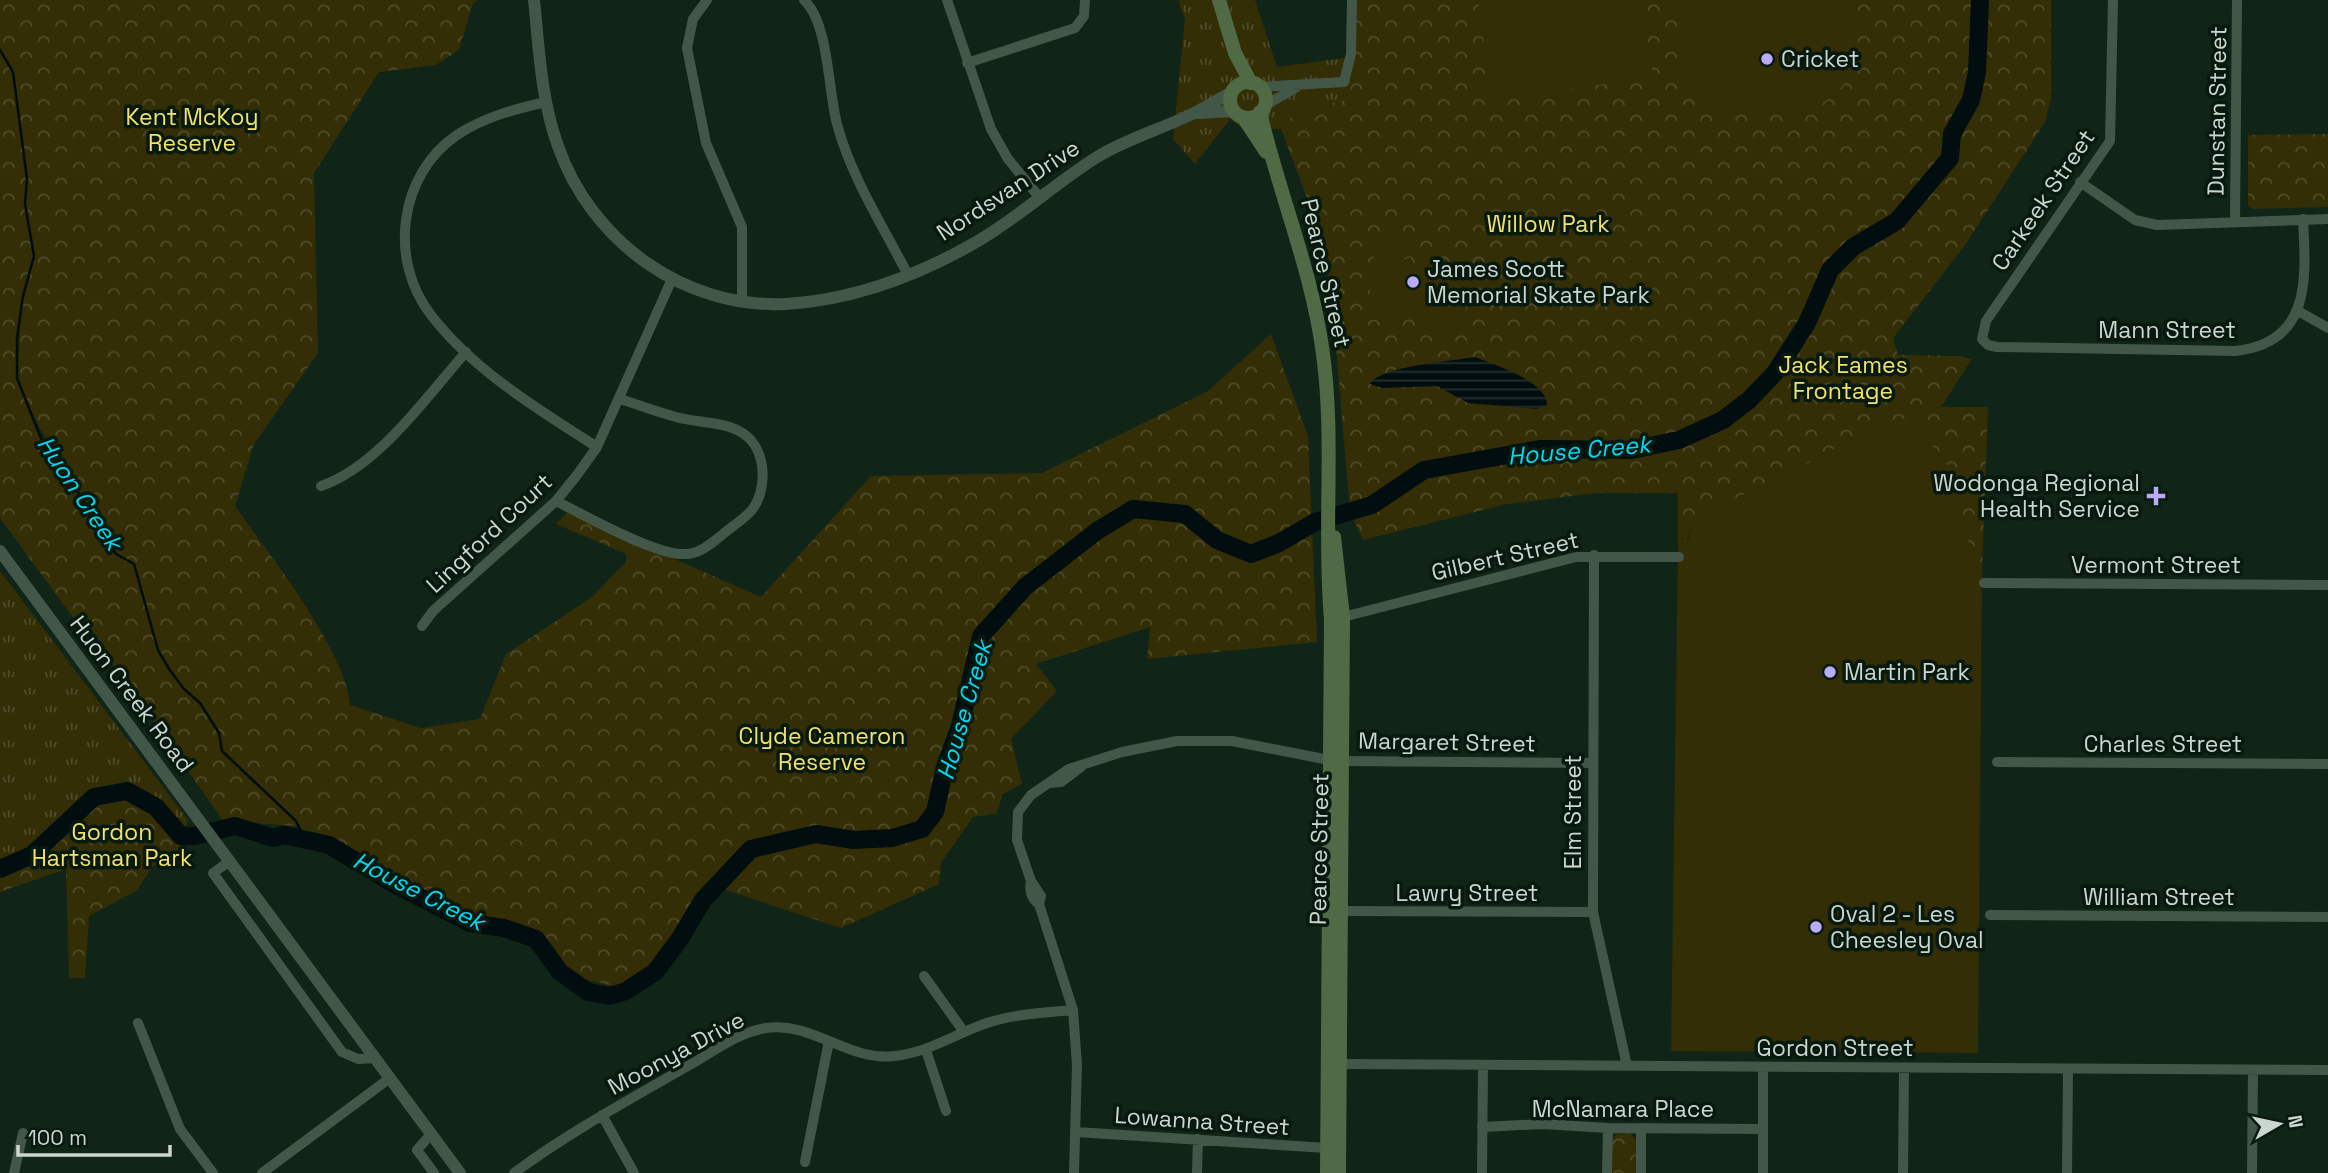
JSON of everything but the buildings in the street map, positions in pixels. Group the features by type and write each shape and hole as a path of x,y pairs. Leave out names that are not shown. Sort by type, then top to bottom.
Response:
{"main road":[{"path":"1219,0 1235,53 1265,96 1262,109 1253,117 1238,114 1233,91 1235,53"},
{"path":"1233,91 1255,85"},
{"name":"Pearce Street","path":"1262,109 1271,159 1299,245 1318,322 1327,390 1330,526 1336,544 1337,618 1335,1063"},
{"name":"Pearce Street","path":"1238,114 1271,159"},
{"name":"Pearce Street","path":"1326,1173 1333,1148 1341,911 1336,761"},
{"name":"Pearce Street","path":"1333,1148 1339,1173"}],"street":[{"name":"Nordsvan Drive","path":"534,0 546,102 557,145 571,178 590,209 613,236 640,260 672,279 742,301 785,304 832,298 893,283 972,245 1098,157 1146,132 1194,113 1233,91"},
{"path":"707,0 693,19 687,48 706,143 742,227 742,301"},
{"path":"804,0 817,19 837,124 845,146 908,275"},
{"path":"947,0 991,129 1008,159 1040,198"},
{"path":"967,63 1075,27 1084,16 1085,0"},
{"path":"1255,85 1344,82 1351,54 1352,0"},
{"name":"Carkeek Street","path":"1982,331 2110,141 2113,0"},
{"name":"Dunstan Street","path":"2235,222 2237,0"},
{"path":"1262,109 1300,85"},
{"path":"546,102 498,114 454,137 424,169 413,187 404,235 405,256 421,302 466,352 523,400 597,447"},
{"name":"Nordsvan Drive","path":"1194,113 1238,114"},
{"path":"2080,182 2135,220 2157,225 2328,219"},
{"name":"Mann Street","path":"1982,331 1982,339 1988,345 1997,347 2235,351 2273,339 2298,311 2306,278 2303,219"},
{"name":"Lingford Court","path":"422,626 433,611 556,501 597,447 672,279"},
{"path":"2298,311 2328,328"},
{"path":"321,486 337,481 362,464 466,352"},
{"path":"556,501 635,538 681,555 694,554 707,546 750,511 757,502 763,486 761,463 746,435 734,429 678,418 620,399"},
{"name":"Huon Creek Road","path":"0,551 460,1173"},
{"name":"Gilbert Street","path":"1337,618 1594,555 1679,557"},
{"name":"Elm Street","path":"1594,555 1593,912 1627,1066"},
{"name":"Vermont Street","path":"1984,583 2328,585"},
{"name":"Margaret Street","path":"1074,1173 1077,1065 1073,1010 1039,904 1034,901 1029,888 1031,881 1017,840 1016,819 1023,803 1050,783 1061,782 1081,767 1122,752 1177,741 1232,741 1336,761 1593,763"},
{"name":"Charles Street","path":"1997,762 2328,764"},
{"path":"230,861 213,873 342,1052 358,1059 375,1058"},
{"name":"Lawry Street","path":"1341,911 1593,912"},
{"name":"William Street","path":"1990,915 2328,917"},
{"path":"924,975 964,1032"},
{"name":"Moonya Drive","path":"514,1173 569,1133 730,1042 766,1028 796,1029 855,1051 890,1057 926,1050 964,1032 1008,1017 1073,1010"},
{"path":"138,1023 180,1129 213,1173"},
{"path":"805,1161 829,1041"},
{"path":"926,1050 946,1111"},
{"name":"Gordon Street","path":"1335,1063 2328,1070"},
{"path":"1482,1173 1483,1065"},
{"path":"1763,1067 1763,1173"},
{"path":"1903,1173 1904,1068"},
{"path":"2067,1173 2068,1069"},
{"path":"2252,1173 2253,1070"},
{"path":"262,1173 390,1078"},
{"path":"602,1115 634,1173"},
{"name":"McNamara Place","path":"1482,1127 1546,1124 1608,1128 1763,1129"},
{"path":"1607,1173 1608,1128"},
{"path":"1640,1173 1641,1128"},
{"name":"Lowanna Street","path":"1076,1132 1333,1148"},
{"path":"14,1173 23,1133"},
{"path":"431,1134 417,1150 434,1173"},
{"path":"1197,1173 1198,1139"}],"green space":[{"name":"Clyde Cameron Reserve","path":"0,0 478,0 473,3 459,50 436,65 379,72 314,173 318,353 254,444 235,506 321,630 335,657 350,705 421,728 480,719 506,654 592,597 627,561 626,554 556,524 568,512 761,597 871,476 1042,473 1208,391 1271,334 1308,436 1317,642 1147,659 1150,627 1036,664 1057,691 1011,739 1022,784 1003,794 996,814 973,817 941,863 939,884 841,928 720,888 685,921 664,953 634,983 621,988 571,976 531,943 419,894 380,868 295,826 238,822 226,825 119,672 74,619 0,518","holes":["23,391 57,458 38,431"]},
{"path":"1178,0 1255,0 1277,67 1352,57 1351,100 1303,111 1281,129 1242,128 1230,119 1195,164 1173,139 1185,19"},
{"name":"Willow Park","path":"1350,0 2051,0 2051,98 2045,122 1965,245 1893,338 1898,355 1959,356 1972,359 1941,407 1988,407 1982,574 1976,571 1858,435 1782,478 1696,516 1685,545 1678,545 1678,493 1597,493 1507,504 1363,540 1350,512 1331,287 1315,219 1281,129 1287,121 1303,111 1351,100"},
{"path":"1478,0 1642,0 1653,77 1492,100"},
{"name":"Cricket","path":"1684,0 1849,0 1856,42 1852,69 1837,92 1810,107 1743,113 1725,111 1709,105 1696,96 1685,82 1679,65 1678,26"},
{"path":"2328,134 2328,207 2252,209 2248,205 2248,135"},
{"name":"James Scott Memorial Skate Park","path":"1389,238 1398,243 1403,260 1410,257 1416,269 1431,263 1447,267 1457,294 1462,297 1466,306 1465,320 1452,327 1440,326 1429,321 1421,311 1407,310 1405,316 1395,322 1367,319 1375,247 1379,240"},
{"name":"Martin Park","path":"1910,417 1951,470 1976,571 1982,574 1978,1053 1671,1051 1678,545 1688,540 1695,516 1782,478 1858,435"},
{"path":"0,571 188,820 181,836 156,807 94,798 32,855 0,869"},
{"name":"Gordon Hartsman Park","path":"127,791 164,817 177,834 185,856 153,866 136,891 89,916 85,978 69,978 66,869 0,892 0,869 32,855 94,797"},
{"path":"1630,1133 1636,1140 1637,1173 1610,1173 1611,1140 1617,1134"}],"shaded area":[{"path":"1475,357 1506,369 1529,382 1539,389 1547,405 1537,409 1468,403 1437,386 1382,388 1370,384 1376,378 1402,369"}],"waterway":[{"name":"House Creek","path":"0,869 32,855 94,797 127,791 156,807 181,836 194,836 235,826 273,838 284,835 329,845 396,885 470,923 504,928 536,939 560,972 588,992 610,996 626,991 655,972 679,940 703,900 751,849 816,834 854,840 892,838 922,829 935,812 945,767 960,726 981,636 1025,587 1097,531 1133,509 1185,514 1217,540 1251,554 1279,543 1315,522 1372,505 1424,470 1540,449 1631,450 1679,440 1723,420 1749,400 1775,373 1807,323 1830,270 1853,247 1897,221 1950,158 1952,134 1971,100 1977,72 1980,0"},
{"name":"Huon Creek","path":"0,50 13,72 27,179 25,204 34,256 23,296 17,338 17,378 42,441 59,461 116,554 134,564 158,650 169,669 184,689 200,703 219,733 222,751 296,821 305,840"}],"place":[{"name":"Cricket","path":"1767,59"},
{"name":"James Scott Memorial Skate Park","path":"1413,282"},
{"name":"Wodonga Regional Health Service","path":"2156,496"},
{"name":"Martin Park","path":"1830,672"},
{"name":"Oval 2 - Les Cheesley Oval","path":"1816,927"}],"park label":[{"name":"Kent McKoy Reserve","path":"192,130"},
{"name":"Jack Eames Frontage","path":"1843,378"}]}
